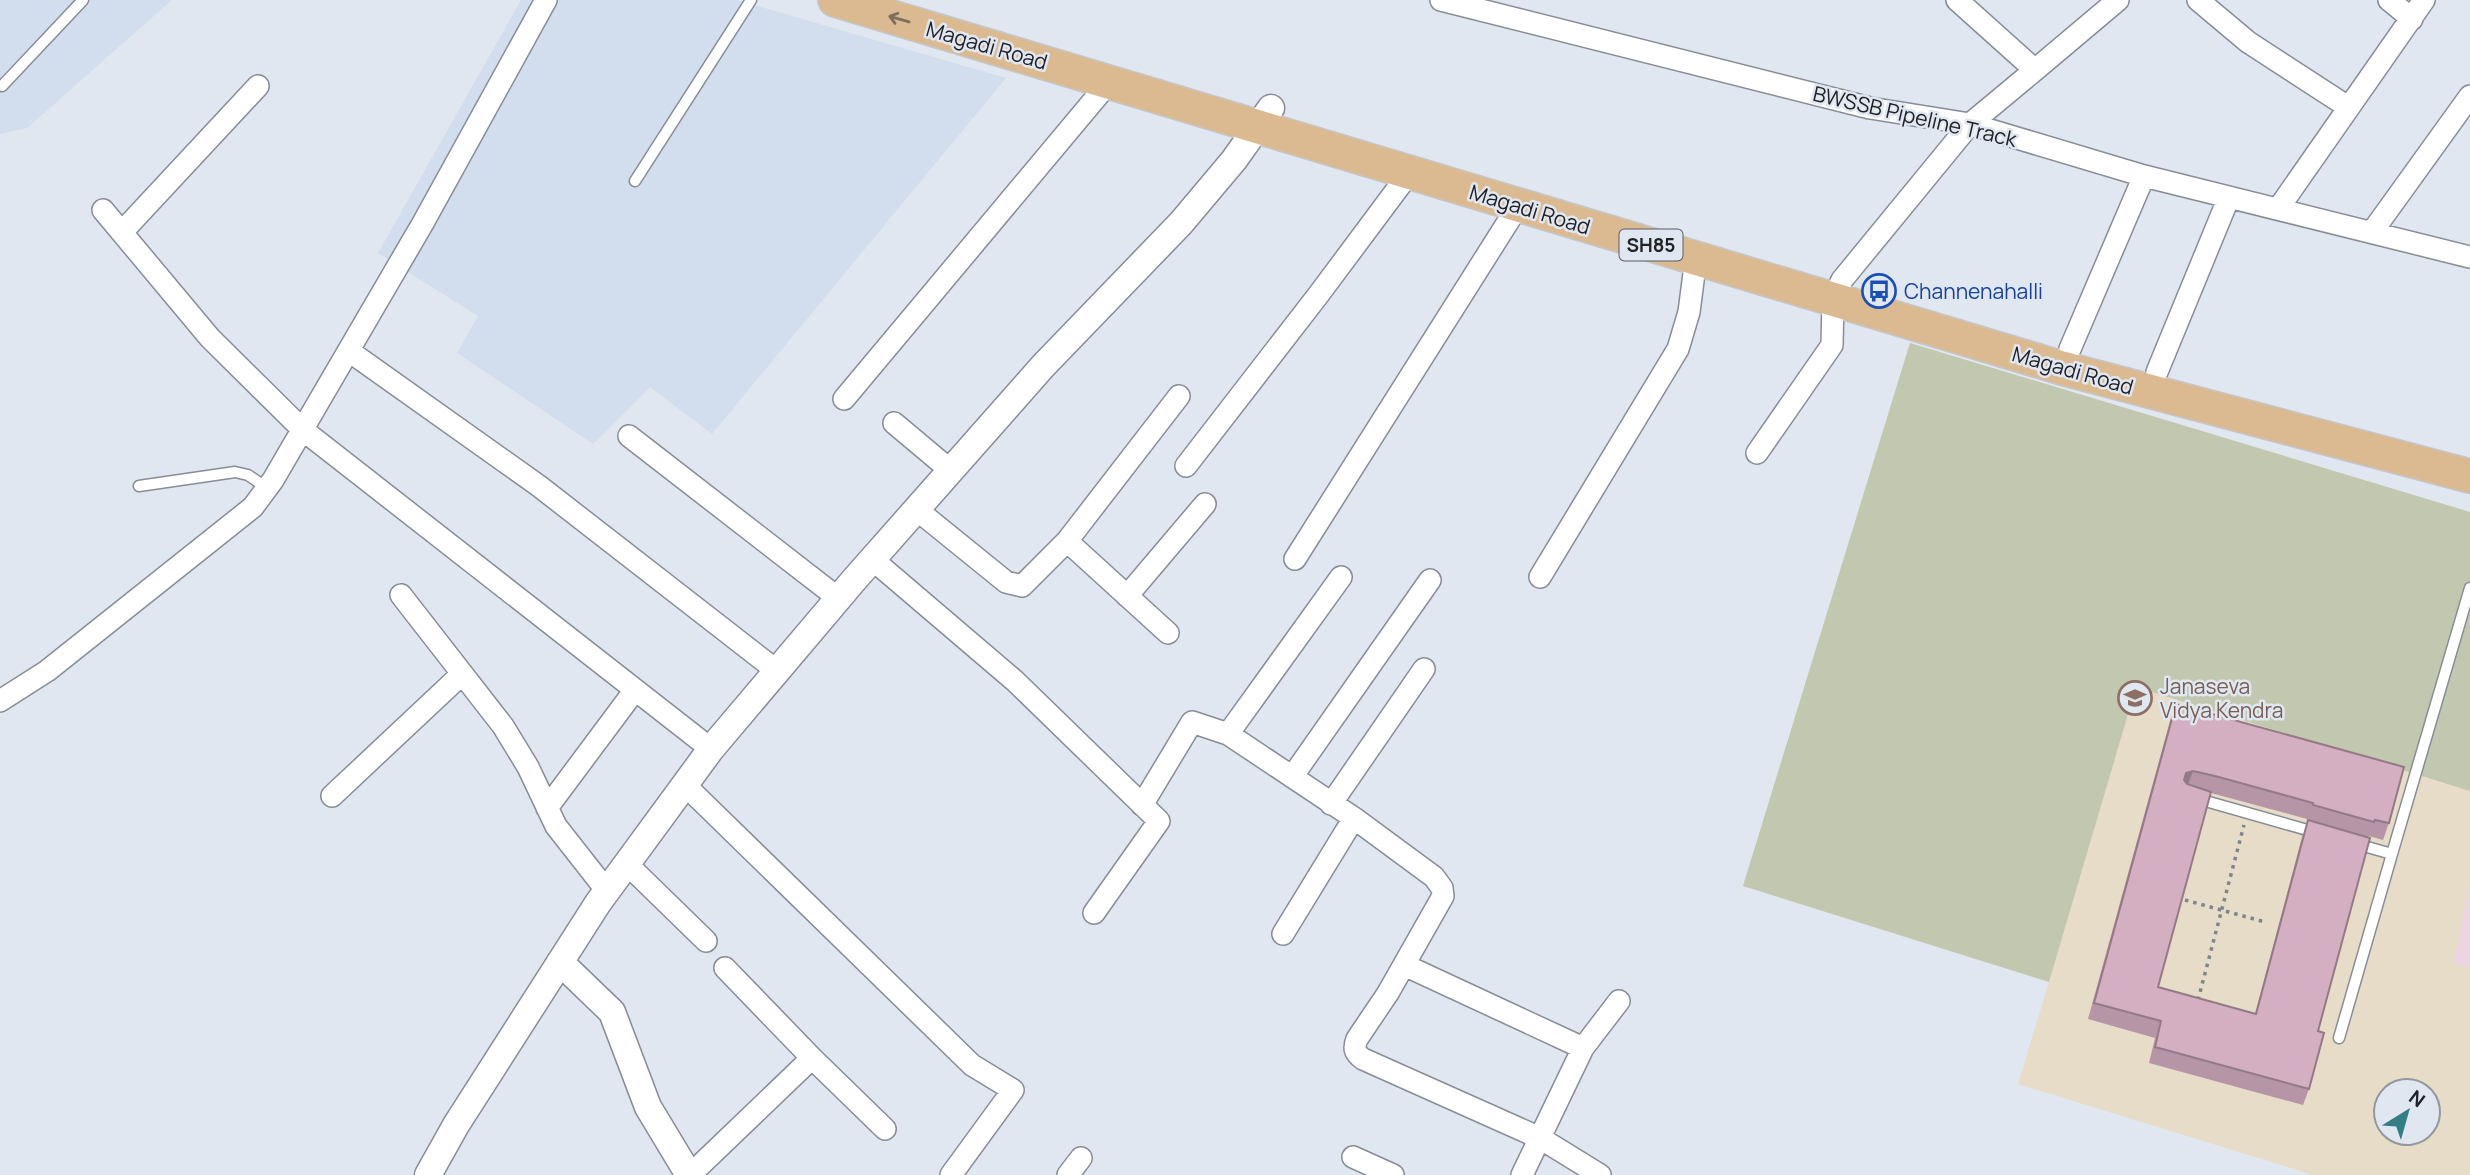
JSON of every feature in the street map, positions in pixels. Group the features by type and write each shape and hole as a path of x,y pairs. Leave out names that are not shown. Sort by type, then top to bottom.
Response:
{"main road":[{"name":"Magadi Road","path":"835,0 1110,81 1266,117 1410,172 1696,258 1838,290 2470,454"},
{"name":"Magadi Road","path":"914,0 1266,117 1838,290 2062,368 2470,476"}],"street":[{"path":"0,701 47,671 253,506 303,430 349,351 546,0"},
{"name":"BWSSB Pipeline Track","path":"1441,0 1502,8 1870,108 1970,124 2144,176 2470,257"},
{"path":"1957,0 2035,71"},
{"path":"2198,0 2248,42 2348,107"},
{"path":"2389,0 2412,19"},
{"path":"2278,209 2424,0"},
{"path":"1757,453 1832,345 1838,290 1970,124 2035,71 2112,2"},
{"path":"844,399 1110,81"},
{"path":"122,232 258,86"},
{"path":"2372,232 2470,96"},
{"path":"428,1175 456,1125 607,891 711,749 950,470 1043,366 1181,223 1266,117"},
{"path":"1186,466 1319,295 1410,172"},
{"path":"2070,349 2144,176"},
{"path":"2157,372 2230,197"},
{"path":"1295,559 1518,206"},
{"path":"103,210 210,338 303,430 711,749"},
{"path":"1540,578 1678,349 1689,312 1696,258"},
{"path":"349,351 539,486 777,671"},
{"path":"916,509 1006,582 1023,586 1067,541 1179,396"},
{"path":"894,423 950,470"},
{"path":"629,436 838,598"},
{"path":"1127,596 1205,504"},
{"path":"1067,541 1168,633"},
{"path":"872,559 1014,681 1158,821 1094,913"},
{"path":"1228,734 1341,577"},
{"path":"1293,777 1430,580"},
{"path":"401,595 503,726 528,767 556,826 607,891"},
{"path":"1331,804 1424,669"},
{"path":"332,796 462,674"},
{"path":"547,808 635,690"},
{"path":"1142,805 1192,722 1228,734 1354,818 1434,877 1442,888 1443,896 1388,993 1357,1039 1354,1047 1356,1054 1540,1138 1600,1175"},
{"path":"685,785 972,1065 1013,1090 951,1175"},
{"path":"1283,934 1354,818"},
{"path":"627,864 706,941"},
{"path":"561,962 612,1012 648,1107 689,1175 812,1058"},
{"path":"725,968 885,1129"},
{"path":"1415,970 1583,1048"},
{"path":"1522,1175 1583,1048 1619,1001"},
{"path":"1353,1157 1393,1175"}],"lane":[{"path":"2,86 83,0"},
{"path":"635,181 751,0"},
{"path":"139,486 235,472 248,475 267,488"},
{"path":"2339,1038 2470,588"},
{"path":"2186,795 2326,835"},
{"path":"2339,839 2392,854"}],"path":[{"path":"2197,1005 2247,813"},
{"path":"2185,900 2265,922"}],"shaded area":[{"path":"0,0 172,0 27,128 0,134"},
{"path":"521,0 737,0 1006,78 712,434 650,387 593,444 457,353 478,316 378,253"},
{"name":"Janaseva Vidya Kendra","path":"1910,343 2470,512 2470,884 2453,963 2470,968 2470,1175 2313,1175 2018,1084 2049,982 1743,886"},
{"path":"2470,884 2470,968 2453,963"}],"green space":[{"name":"Janaseva Vidya Kendra","path":"1910,343 2470,512 2470,791 2136,687 2049,982 1743,886"}],"building":[{"path":"2176,704 2404,767 2389,823 2374,822 2215,776 2193,771 2186,773 2184,780 2187,784 2211,792 2158,987 2256,1014 2308,820 2370,838 2318,1031 2324,1033 2309,1089 2155,1047 2161,1021 2094,1003"}],"place":[{"name":"Channenahalli","path":"1879,291"},
{"name":"Janaseva Vidya Kendra","path":"2135,698"}]}
